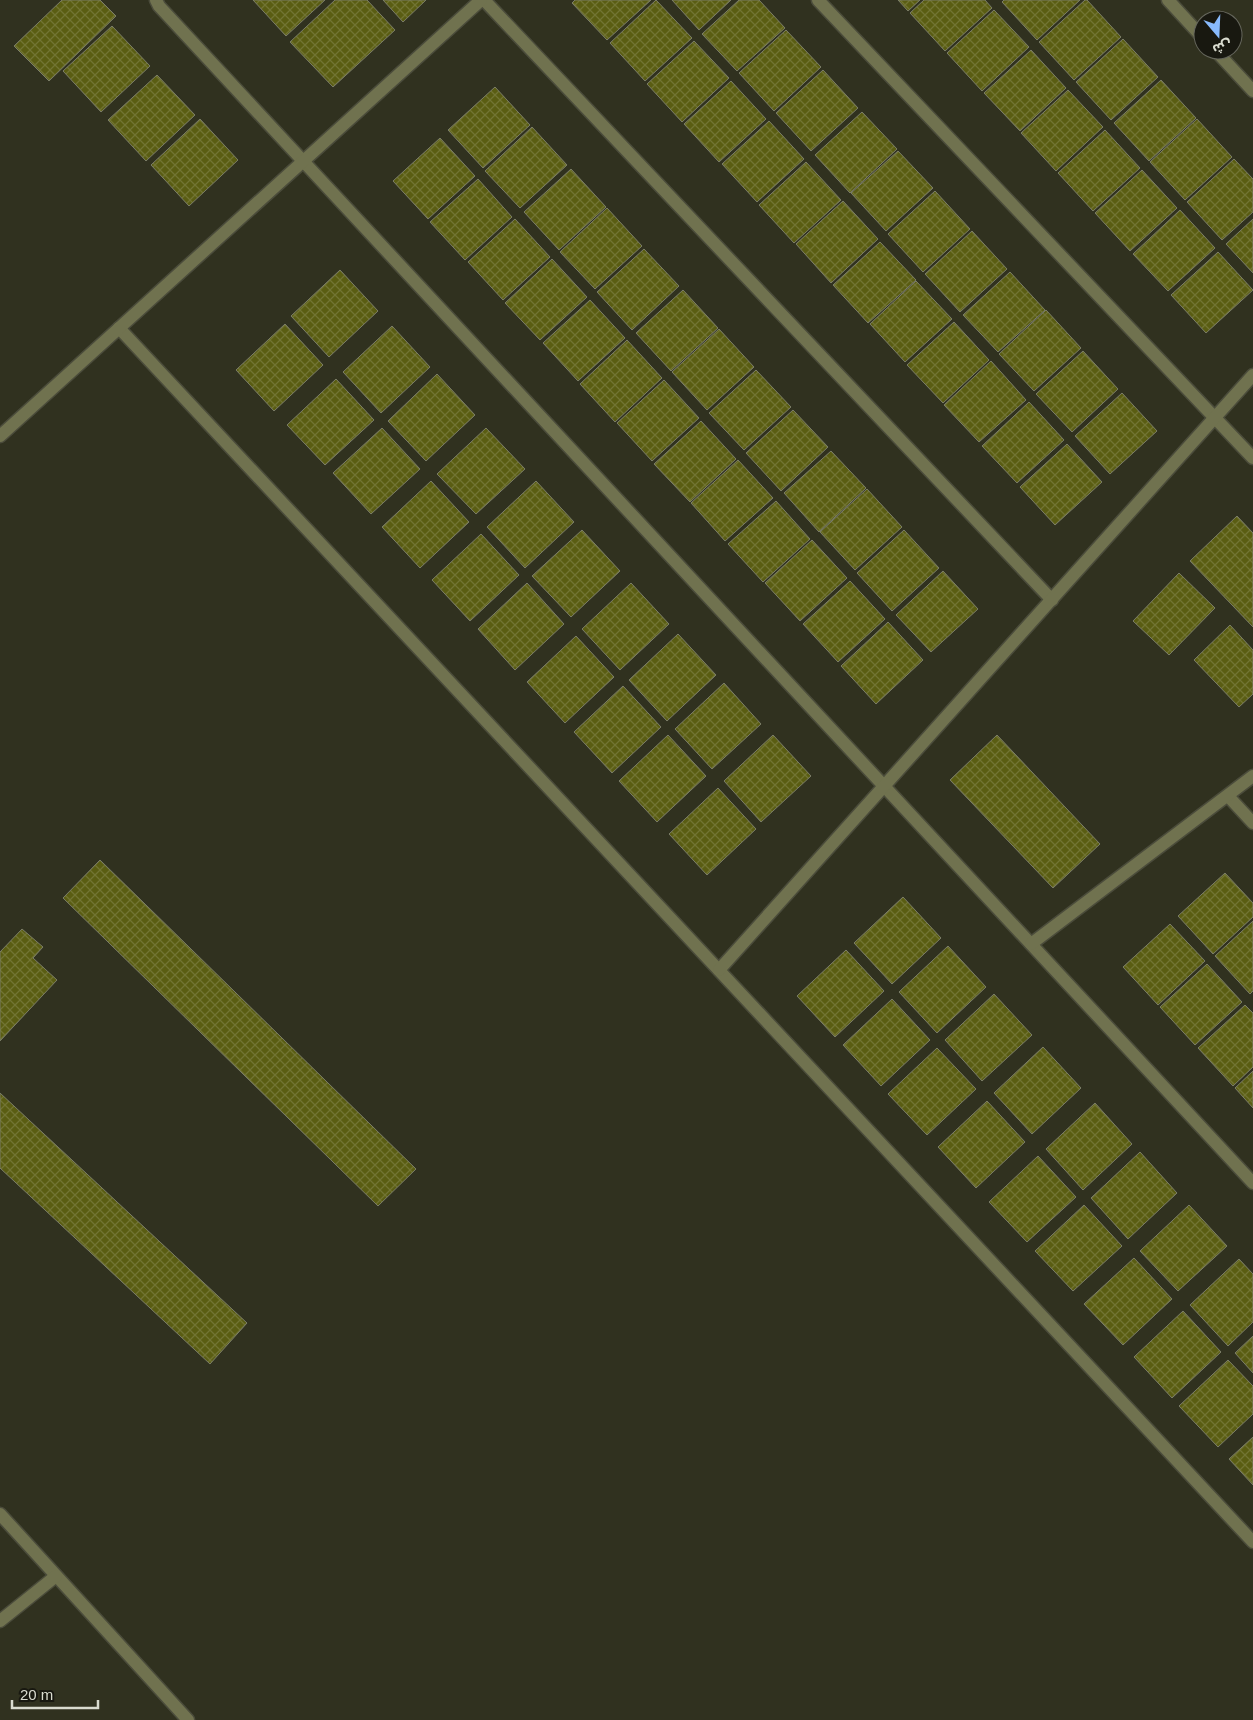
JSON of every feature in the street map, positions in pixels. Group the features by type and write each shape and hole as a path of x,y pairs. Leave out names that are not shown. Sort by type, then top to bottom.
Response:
{"street":[{"path":"156,0 303,161 1253,1183"},
{"path":"0,436 483,0 1052,600"},
{"path":"818,0 1253,458"},
{"path":"1168,0 1193,27"},
{"path":"1224,60 1253,91"},
{"path":"119,328 1253,1542"},
{"path":"719,970 1253,375"},
{"path":"1031,944 1253,776"},
{"path":"1228,796 1253,822"},
{"path":"0,1514 185,1719"},
{"path":"0,1621 56,1576"}],"building":[{"path":"62,0 100,0 116,16 49,81 14,46"},
{"path":"253,0 325,0 286,36"},
{"path":"335,0 367,0 395,30 333,87 290,42"},
{"path":"383,0 426,0 403,22"},
{"path":"575,0 651,0 607,40 572,3"},
{"path":"656,0 692,38 645,81 610,43"},
{"path":"672,0 731,0 699,30"},
{"path":"739,0 759,0 785,28 737,71 702,34"},
{"path":"898,0 920,0 908,11"},
{"path":"924,0 985,0 992,8 945,51 910,13"},
{"path":"1004,0 1080,0 1037,40 1002,2"},
{"path":"1085,0 1121,37 1074,80 1039,42"},
{"path":"994,10 1029,47 982,91 947,53"},
{"path":"112,26 150,66 101,112 63,71"},
{"path":"786,30 821,67 774,111 739,73"},
{"path":"1123,39 1158,77 1111,120 1076,82"},
{"path":"694,41 729,78 682,122 647,84"},
{"path":"1031,50 1066,88 1020,131 984,93"},
{"path":"823,70 858,108 811,151 776,113"},
{"path":"157,75 195,115 146,161 108,120"},
{"path":"1161,80 1196,118 1149,161 1114,123"},
{"path":"731,81 766,119 719,162 684,124"},
{"path":"495,87 530,125 483,168 448,130"},
{"path":"1068,90 1103,127 1056,171 1021,133"},
{"path":"862,112 897,149 850,193 815,155"},
{"path":"200,119 238,160 189,206 151,165"},
{"path":"1197,119 1232,157 1185,200 1150,162"},
{"path":"769,121 804,159 757,202 722,164"},
{"path":"532,127 567,165 520,208 485,171"},
{"path":"1105,130 1140,168 1093,211 1058,173"},
{"path":"440,138 475,176 428,219 393,181"},
{"path":"898,151 933,188 886,231 851,193"},
{"path":"1234,159 1253,179 1253,212 1222,240 1187,202"},
{"path":"806,162 841,200 794,243 759,205"},
{"path":"571,169 606,207 559,250 524,212"},
{"path":"1142,170 1177,208 1130,251 1095,213"},
{"path":"478,179 512,217 465,260 430,222"},
{"path":"935,191 970,229 923,272 888,234"},
{"path":"843,201 878,239 831,283 796,244"},
{"path":"607,208 642,246 595,289 560,252"},
{"path":"1180,210 1215,248 1168,291 1133,254"},
{"path":"515,219 550,257 503,300 468,262"},
{"path":"1253,219 1253,273 1226,244"},
{"path":"972,231 1007,269 960,312 925,274"},
{"path":"880,242 916,280 868,323 833,285"},
{"path":"644,249 679,286 632,330 597,292"},
{"path":"1218,252 1253,290 1206,333 1171,295"},
{"path":"552,259 587,297 540,340 505,303"},
{"path":"340,270 378,311 329,357 291,316"},
{"path":"1010,272 1045,310 998,352 963,315"},
{"path":"916,281 952,319 905,362 870,324"},
{"path":"683,290 718,328 671,371 636,333"},
{"path":"590,300 625,338 578,381 543,343"},
{"path":"1046,310 1081,348 1034,391 999,354"},
{"path":"954,322 989,360 943,403 907,365"},
{"path":"285,324 323,365 274,411 236,370"},
{"path":"392,326 430,367 381,413 343,372"},
{"path":"719,329 754,367 707,410 672,372"},
{"path":"627,340 662,378 615,422 580,384"},
{"path":"1083,351 1118,389 1072,432 1036,394"},
{"path":"991,361 1026,400 979,442 944,405"},
{"path":"756,370 791,407 744,450 709,413"},
{"path":"437,374 475,415 426,461 388,421"},
{"path":"336,379 374,420 325,465 287,425"},
{"path":"664,380 699,418 652,461 617,423"},
{"path":"1122,393 1157,431 1110,474 1075,436"},
{"path":"1029,402 1064,440 1017,483 982,446"},
{"path":"793,410 828,447 781,491 746,453"},
{"path":"701,421 736,459 690,502 654,464"},
{"path":"382,428 420,469 371,514 333,473"},
{"path":"486,428 525,469 476,514 437,474"},
{"path":"1067,444 1102,482 1055,525 1020,487"},
{"path":"831,451 866,488 819,532 784,493"},
{"path":"738,460 773,498 725,541 691,503"},
{"path":"431,481 469,522 420,568 382,527"},
{"path":"536,481 574,522 525,568 487,527"},
{"path":"867,489 902,527 855,570 820,532"},
{"path":"776,501 810,539 763,582 728,544"},
{"path":"1237,516 1253,533 1253,627 1190,561"},
{"path":"582,530 620,571 571,617 532,576"},
{"path":"904,530 939,568 892,611 857,573"},
{"path":"481,534 519,575 470,621 432,580"},
{"path":"812,540 847,578 800,621 765,583"},
{"path":"943,571 978,609 931,652 896,615"},
{"path":"1179,573 1215,608 1169,655 1133,621"},
{"path":"850,581 885,619 838,662 803,624"},
{"path":"527,583 564,624 515,670 478,629"},
{"path":"631,583 669,624 620,670 582,629"},
{"path":"888,622 923,660 876,704 841,666"},
{"path":"1230,625 1253,650 1253,694 1239,707 1194,660"},
{"path":"678,634 716,675 667,721 629,680"},
{"path":"576,636 614,677 565,723 527,682"},
{"path":"724,683 761,724 712,769 675,729"},
{"path":"623,686 661,727 612,773 574,732"},
{"path":"668,735 706,776 657,822 619,781"},
{"path":"773,735 811,776 761,822 724,781"},
{"path":"997,735 1100,844 1053,888 950,780"},
{"path":"718,788 756,829 707,875 669,834"},
{"path":"100,860 416,1169 378,1206 63,898"},
{"path":"1225,873 1253,903 1253,917 1213,954 1178,916"},
{"path":"903,897 941,938 892,984 854,943"},
{"path":"1253,921 1253,991 1250,994 1215,956"},
{"path":"1170,924 1205,961 1158,1005 1123,967"},
{"path":"22,929 43,947 33,958 57,980 0,1041 0,952"},
{"path":"948,946 986,987 937,1033 899,992"},
{"path":"846,950 884,991 835,1037 797,996"},
{"path":"1207,964 1242,1002 1195,1045 1160,1007"},
{"path":"994,994 1032,1035 982,1081 945,1040"},
{"path":"892,999 930,1040 881,1086 843,1045"},
{"path":"1245,1005 1253,1013 1253,1067 1233,1086 1198,1048"},
{"path":"1043,1047 1081,1088 1032,1134 994,1093"},
{"path":"937,1048 976,1089 927,1135 888,1094"},
{"path":"1253,1071 1253,1108 1235,1088"},
{"path":"0,1093 247,1323 210,1364 0,1168"},
{"path":"987,1101 1025,1142 976,1188 938,1147"},
{"path":"1095,1103 1132,1144 1083,1190 1046,1149"},
{"path":"1140,1152 1177,1193 1128,1239 1091,1198"},
{"path":"1038,1156 1076,1197 1027,1242 989,1202"},
{"path":"1084,1205 1122,1246 1073,1291 1035,1251"},
{"path":"1189,1205 1227,1246 1178,1291 1140,1251"},
{"path":"1134,1258 1172,1299 1123,1345 1084,1304"},
{"path":"1239,1259 1253,1274 1253,1322 1228,1346 1190,1305"},
{"path":"1183,1311 1221,1352 1172,1398 1134,1357"},
{"path":"1253,1336 1253,1373 1235,1353"},
{"path":"1228,1360 1253,1386 1253,1414 1218,1447 1179,1406"},
{"path":"1253,1437 1253,1485 1229,1459"}]}
